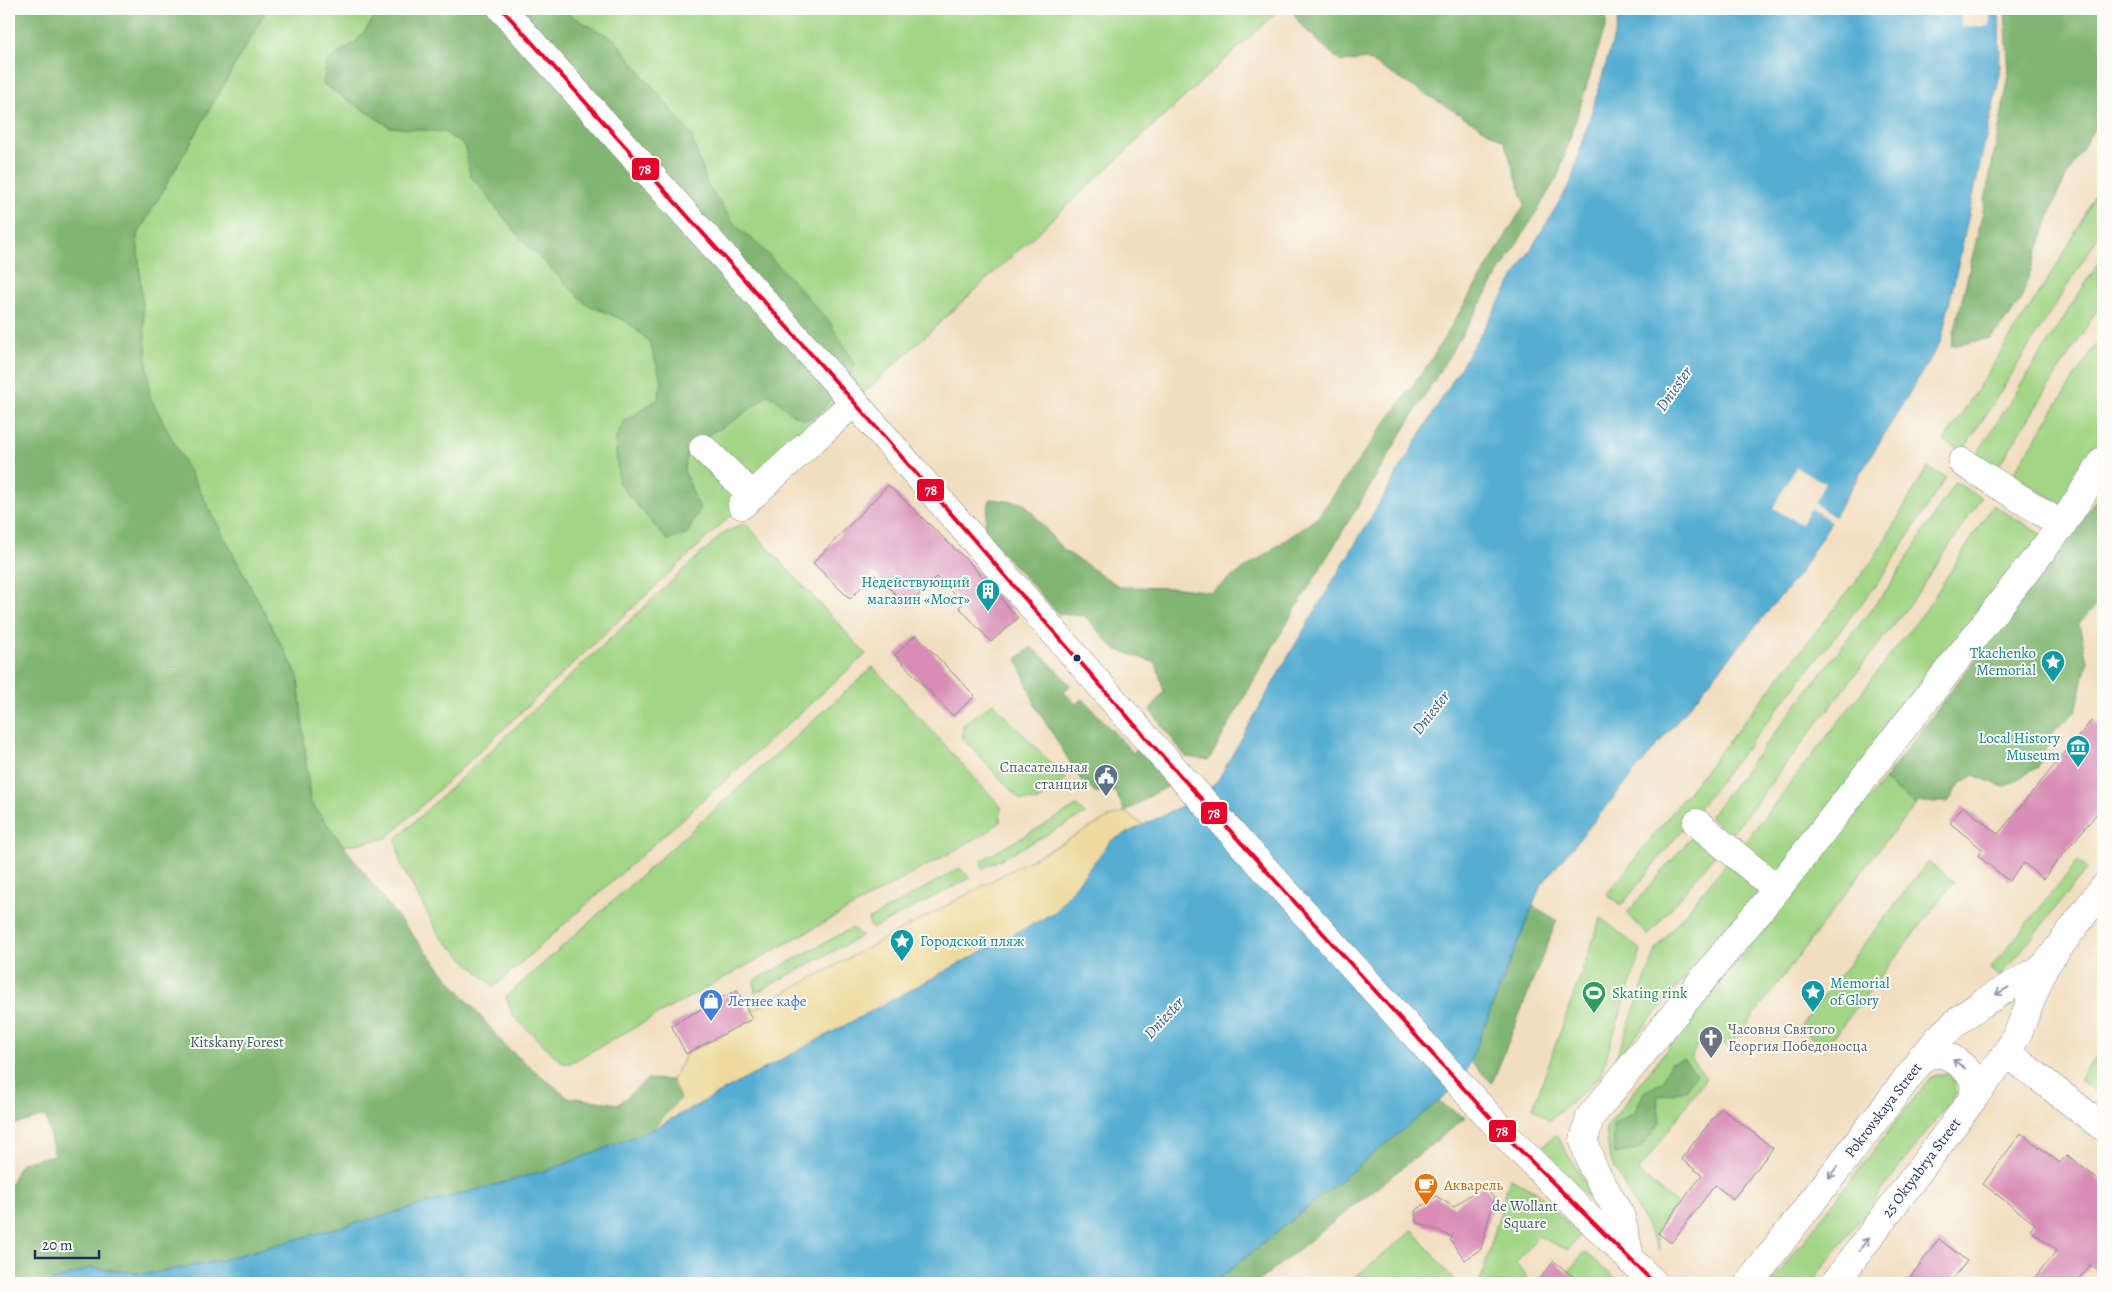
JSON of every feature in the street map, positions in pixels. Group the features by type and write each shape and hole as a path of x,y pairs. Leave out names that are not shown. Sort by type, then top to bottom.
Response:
{"street":[{"path":"502,9 854,402 1147,739 1514,1144 1654,1283"},
{"path":"703,448 747,500 854,402"},
{"path":"1631,1261 1621,1217 1593,1168 1584,1141 1590,1117 1777,889 2062,525 2103,461"},
{"path":"1962,462 2062,525"},
{"path":"1697,823 1777,889"},
{"name":"Pokrovskaya Street","path":"2007,1053 2018,1033 2044,967 2103,888"},
{"name":"Pokrovskaya Street","path":"1748,1283 1922,1057 1951,1025 1980,1003 2044,967"},
{"path":"2007,1053 2103,1127"},
{"name":"25 Oktyabrya Street","path":"1834,1283 2007,1053"},
{"path":"1922,1057 1934,1054 1946,1055 1965,1068 1972,1076 1974,1084 1973,1098"}],"green space":[{"path":"9,9 1280,9 742,505 387,838 208,872"},
{"name":"Kitskany Forest","path":"9,9 267,9 137,236 150,397 298,676 310,801 391,909 506,1047 567,1097 619,1104 648,1079 672,1080 680,1099 651,1131 552,1169 214,1262 147,1274 91,1268 46,1283 25,1283 9,1280 9,1187 21,1163 54,1155 46,1116 9,1126"},
{"path":"381,9 559,9 615,40 691,135 708,186 736,226 761,247 829,321 856,366 820,413 806,420 792,414 769,394 738,418 688,446 684,470 700,510 686,535 667,540 619,484 615,441 623,422 658,399 662,382 649,341 626,321 586,304 523,241 470,175 465,146 444,132 390,127 323,84 327,61 357,41"},
{"path":"1291,9 1607,9 1606,24 1558,176 1273,646 1209,760 1186,757 1150,710 1164,691 1156,663 1115,649 1085,616 1059,614 983,532 990,499 1024,503 1062,549 1120,587 1179,588 1211,592 1317,518 1429,363 1525,204 1504,141 1367,59 1341,62 1301,25"},
{"path":"2005,9 2098,9 2103,16 2103,124 2096,125 2058,192 2020,302 1991,338 1951,346 1982,216 2009,76"},
{"path":"2099,186 2103,187 2103,229 1963,451 1944,441 2064,254"},
{"path":"2103,256 2103,300 1997,469 1975,457"},
{"path":"2103,333 2103,446 2065,507 2013,474"},
{"path":"1927,468 1946,477 1883,576 1621,906 1607,894 1873,560"},
{"path":"1955,482 1981,498 1912,601 1731,835 1709,817 1891,584"},
{"path":"2103,490 2103,598 2079,623 2087,662 2076,711 2053,732 2038,767 2004,787 1973,775 1960,784 1948,802 1918,802 1916,805 1884,780"},
{"path":"1993,505 2042,535 1777,876 1743,844 1925,611"},
{"path":"745,523 866,654 494,987 439,935 401,865 396,839 722,534"},
{"path":"1031,647 1049,662 1070,685 1064,692 1076,704 1083,699 1133,753 1140,746 1174,784 1156,792 1125,812 1116,793 1106,787 1096,794 1088,784 1081,780 1036,707 1017,659"},
{"path":"873,667 1001,807 1000,822 988,832 570,1063 563,1063 513,1016 506,997"},
{"path":"993,703 1066,779 1038,801 1020,800 963,739 963,725"},
{"path":"1884,780 1916,805 1885,841 1730,1047 1720,1042 1705,1040 1696,1047 1691,1058 1706,1078 1638,1172 1677,1204 1655,1232 1660,1251 1610,1159 1606,1128 1684,1027"},
{"path":"1077,806 1085,814 982,869 982,860"},
{"path":"1695,833 1717,852 1648,936 1627,913"},
{"path":"1728,861 1761,888 1615,1061 1657,948"},
{"path":"2078,861 2087,869 2000,977 1990,969"},
{"path":"1928,862 1954,882 1825,1048 1799,1028"},
{"path":"960,868 970,878 872,929 868,920"},
{"path":"1533,906 1557,920 1492,1083 1470,1061"},
{"name":"Skating rink","path":"1601,918 1641,950 1600,1077 1549,1121 1533,1108"},
{"path":"852,928 862,936 755,993 754,981"},
{"path":"2103,1049 2103,1098 2079,1079"},
{"path":"1683,1059 1696,1074 1686,1090 1657,1096 1660,1123 1638,1150 1614,1154 1613,1124 1635,1112 1644,1092 1663,1082 1670,1063"},
{"path":"1939,1074 1948,1074 1954,1081 1957,1092 1811,1283 1771,1283 1930,1078"},
{"path":"1438,1101 1465,1118 1256,1283 1214,1283"},
{"path":"1556,1135 1605,1215 1540,1148"},
{"name":"de Wollant Square","path":"1510,1178 1536,1191 1580,1236 1568,1250 1538,1236 1516,1263 1530,1283 1475,1283 1481,1280"},
{"path":"1413,1230 1456,1283 1348,1283"},
{"path":"1584,1252 1619,1283 1581,1283 1568,1272"}],"sand":[{"name":"Городской пляж","path":"1125,812 1143,825 1111,841 1055,912 651,1130 680,1099 672,1080 686,1054 752,1019 749,1012 1110,817"}],"water":[{"name":"Dniester","path":"1619,9 1999,9 2000,74 1941,341 1799,574 1541,885 1462,1082 1214,1283 46,1283 91,1268 147,1274 214,1262 552,1169 651,1130 1055,912 1111,841 1202,796 1218,780 1289,655 1571,182 1617,26"}],"pier":[{"path":"1960,9 1990,9 1990,26 1961,27"},
{"path":"1796,467 1825,483 1814,503 1836,518 1833,523 1811,508 1801,524 1773,508"}],"building":[{"path":"888,485 971,564 1018,618 991,642 959,607 963,603 936,577 908,606 874,574 850,599 813,563"},
{"path":"916,635 975,696 953,716 895,655"},
{"name":"Local History Museum","path":"2091,721 2103,730 2103,806 2043,879 2024,863 2009,881 1978,856 1983,850 1950,823 1963,806 1998,834"},
{"name":"Летнее кафе","path":"737,990 752,1019 686,1054 671,1025"},
{"path":"1721,1108 1773,1148 1733,1199 1715,1185 1671,1243 1658,1233 1702,1175 1681,1159"},
{"path":"2021,1133 2060,1163 2067,1155 2103,1183 2103,1275 2090,1265 2076,1283 2030,1283 2057,1250 2030,1230 2035,1224 1983,1184"},
{"path":"1483,1185 1494,1198 1481,1249 1465,1260 1450,1240 1453,1237 1416,1222 1415,1211 1436,1196 1454,1207"},
{"path":"1939,1239 1967,1261 1950,1283 1906,1283"},
{"path":"1554,1261 1581,1283 1536,1283"}],"transit line":[{"name":"78","path":"502,9 854,402 1147,739 1514,1144 1654,1283"}],"place":[{"name":"Недействующий магазин «Мост»","path":"988,612"},
{"name":"Tkachenko Memorial","path":"2053,683"},
{"name":"Local History Museum","path":"2078,768"},
{"name":"Спасательная станция","path":"1106,797"},
{"name":"Городской пляж","path":"902,962"},
{"name":"Memorial of Glory","path":"1813,1013"},
{"name":"Skating rink","path":"1594,1014"},
{"name":"Летнее кафе","path":"711,1022"},
{"name":"Часовня Святого Георгия Победоносца","path":"1711,1059"},
{"name":"Акварель","path":"1426,1206"}]}
